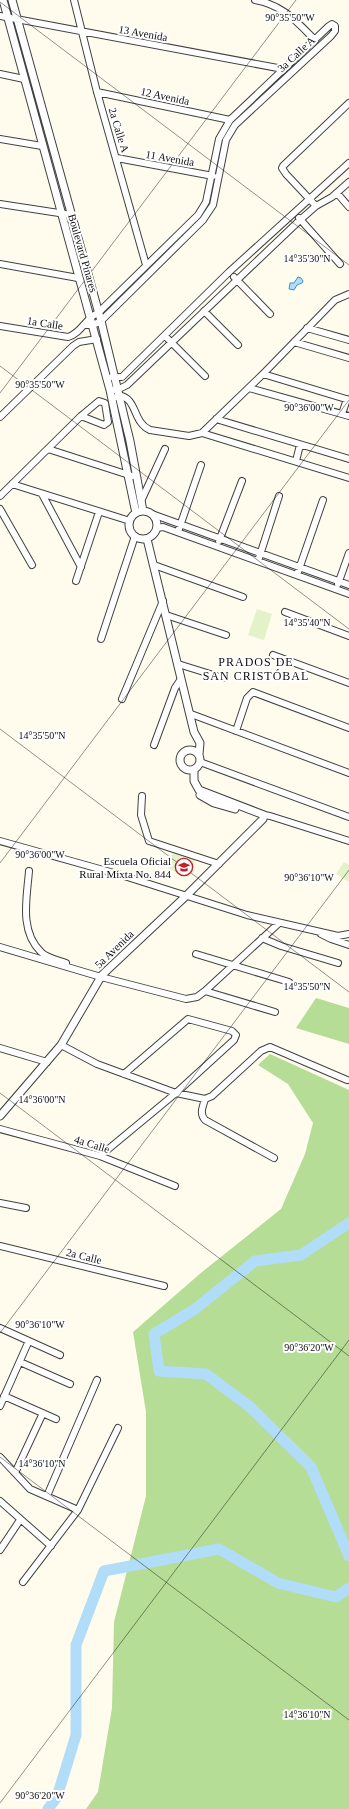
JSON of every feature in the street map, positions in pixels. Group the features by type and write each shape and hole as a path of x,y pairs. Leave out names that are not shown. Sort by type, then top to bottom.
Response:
{"street":[{"name":"Boulevard Pinares","path":"3,0 78,278 97,338 107,378 130,441 144,511"},
{"name":"Boulevard Pinares","path":"12,0 72,215 115,377 114,394 136,513"},
{"name":"2a Calle A","path":"74,0 97,92 117,158 146,265"},
{"path":"255,0 274,5 286,12 315,40"},
{"name":"13 Avenida","path":"0,16 83,33 283,69"},
{"name":"3a Calle A","path":"90,316 98,313 198,216 206,202 219,139 230,120 332,24 336,28 331,36 234,125 226,140 213,205 202,220 100,321 92,325"},
{"path":"0,74 24,79"},
{"name":"12 Avenida","path":"97,92 230,120"},
{"path":"316,206 286,174 283,166 349,103"},
{"path":"0,139 42,146"},
{"name":"11 Avenida","path":"117,158 219,177"},
{"path":"107,378 122,377 229,272 293,212 349,163"},
{"path":"114,394 127,385 172,343 236,279 300,220 316,206 337,193 349,182"},
{"path":"337,193 349,207"},
{"path":"0,204 72,215"},
{"path":"293,212 340,264"},
{"path":"0,264 78,278"},
{"path":"229,272 270,314"},
{"path":"202,433 263,374 335,300 347,296"},
{"path":"204,311 238,345"},
{"name":"1a Calle","path":"0,326 65,337 75,334 90,316"},
{"path":"84,325 92,325"},
{"path":"307,328 349,340"},
{"path":"165,336 205,376"},
{"path":"0,417 73,346 79,342 97,338"},
{"path":"294,342 349,358"},
{"path":"263,374 348,399 342,414"},
{"path":"249,388 349,416"},
{"path":"114,394 129,398 138,421 150,430 189,436 202,433 349,478"},
{"path":"0,496 81,416 97,402 102,401 105,404 108,420 104,425 81,416"},
{"path":"216,419 349,459"},
{"path":"296,461 300,445"},
{"path":"48,449 128,476 137,476"},
{"path":"142,499 165,449"},
{"path":"178,532 202,466"},
{"path":"217,547 242,481"},
{"path":"12,484 130,521"},
{"path":"42,494 81,567"},
{"path":"257,561 279,496"},
{"path":"297,575 323,500"},
{"path":"0,509 32,565"},
{"path":"152,514 156,520 157,528 154,535 147,539 135,536 130,529 130,521 136,513 144,511 349,585"},
{"path":"76,581 99,512"},
{"path":"157,528 163,527 178,532 349,594"},
{"path":"101,639 135,536"},
{"path":"147,539 191,714 194,732 200,743 200,762"},
{"path":"337,589 349,553"},
{"path":"154,565 243,597"},
{"path":"122,699 163,601"},
{"path":"285,612 349,636"},
{"path":"166,615 226,635"},
{"path":"273,655 349,683"},
{"path":"178,664 223,678"},
{"path":"154,745 175,688 181,679"},
{"path":"236,731 247,698 253,692 349,728"},
{"path":"191,714 349,773"},
{"path":"189,750 194,732"},
{"path":"192,769 184,767 180,762 183,752 189,750 199,754"},
{"path":"200,762 192,769 192,788 201,794 223,803 270,816 349,842"},
{"path":"200,762 349,816"},
{"path":"142,796 141,815 149,841 219,864"},
{"name":"5a Avenida","path":"0,1116 61,1045 101,976 219,864 263,819 264,815"},
{"path":"0,841 247,915 338,936 349,934"},
{"path":"29,871 26,917 30,935 34,943 41,952 48,956 101,976"},
{"path":"0,947 186,1000 197,997 205,991 280,922"},
{"path":"313,930 331,939 349,945"},
{"path":"262,938 281,946 338,963"},
{"path":"196,954 289,982"},
{"path":"205,991 276,1012"},
{"path":"100,1156 176,1092 234,1040 236,1036 232,1031 188,1019 124,1074"},
{"path":"61,1045 97,1064 176,1092 205,1099 212,1096 261,1052 270,1047 347,1080"},
{"path":"0,1048 47,1062"},
{"path":"205,1099 202,1112 202,1116 205,1120 274,1158"},
{"name":"4a Calle","path":"0,1129 100,1156 175,1186"},
{"path":"0,1203 26,1208"},
{"name":"2a Calle","path":"0,1246 164,1286"},
{"path":"0,1328 60,1354"},
{"path":"0,1406 27,1345"},
{"path":"20,1362 70,1384"},
{"path":"47,1496 97,1380"},
{"path":"4,1396 56,1419"},
{"path":"15,1473 43,1413"},
{"path":"23,1582 78,1510 118,1428"},
{"path":"0,1458 30,1489 78,1510"},
{"path":"0,1501 51,1546"},
{"path":"0,1550 20,1520"}],"green space":[{"path":"257,609 272,614 264,640 248,635"},
{"path":"173,852 195,859 190,876 168,869"},
{"path":"344,862 349,865 349,882 336,874"},
{"path":"316,998 349,1008 349,1044 296,1028"},
{"path":"270,1054 349,1090 349,1809 86,1809 98,1792 112,1708 114,1622 146,1496 146,1412 133,1332 202,1272 281,1209 305,1154 313,1123 288,1084 258,1065"}],"water":[{"path":"298,277 303,281 302,283 297,285 294,290 289,289 290,283 294,283"}],"waterway":[{"path":"349,1223 301,1255 255,1261 195,1309 154,1334 159,1371 206,1374 250,1407 311,1467 349,1556"},
{"path":"48,1809 57,1797 76,1735 76,1645 104,1571 219,1549 278,1583 336,1597 349,1588"}],"place":[{"name":"Escuela Oficial Rural Mixta No. 844","path":"184,867"}],"district":[{"name":"PRADOS DE SAN CRISTÓBAL","path":"256,669"}]}
